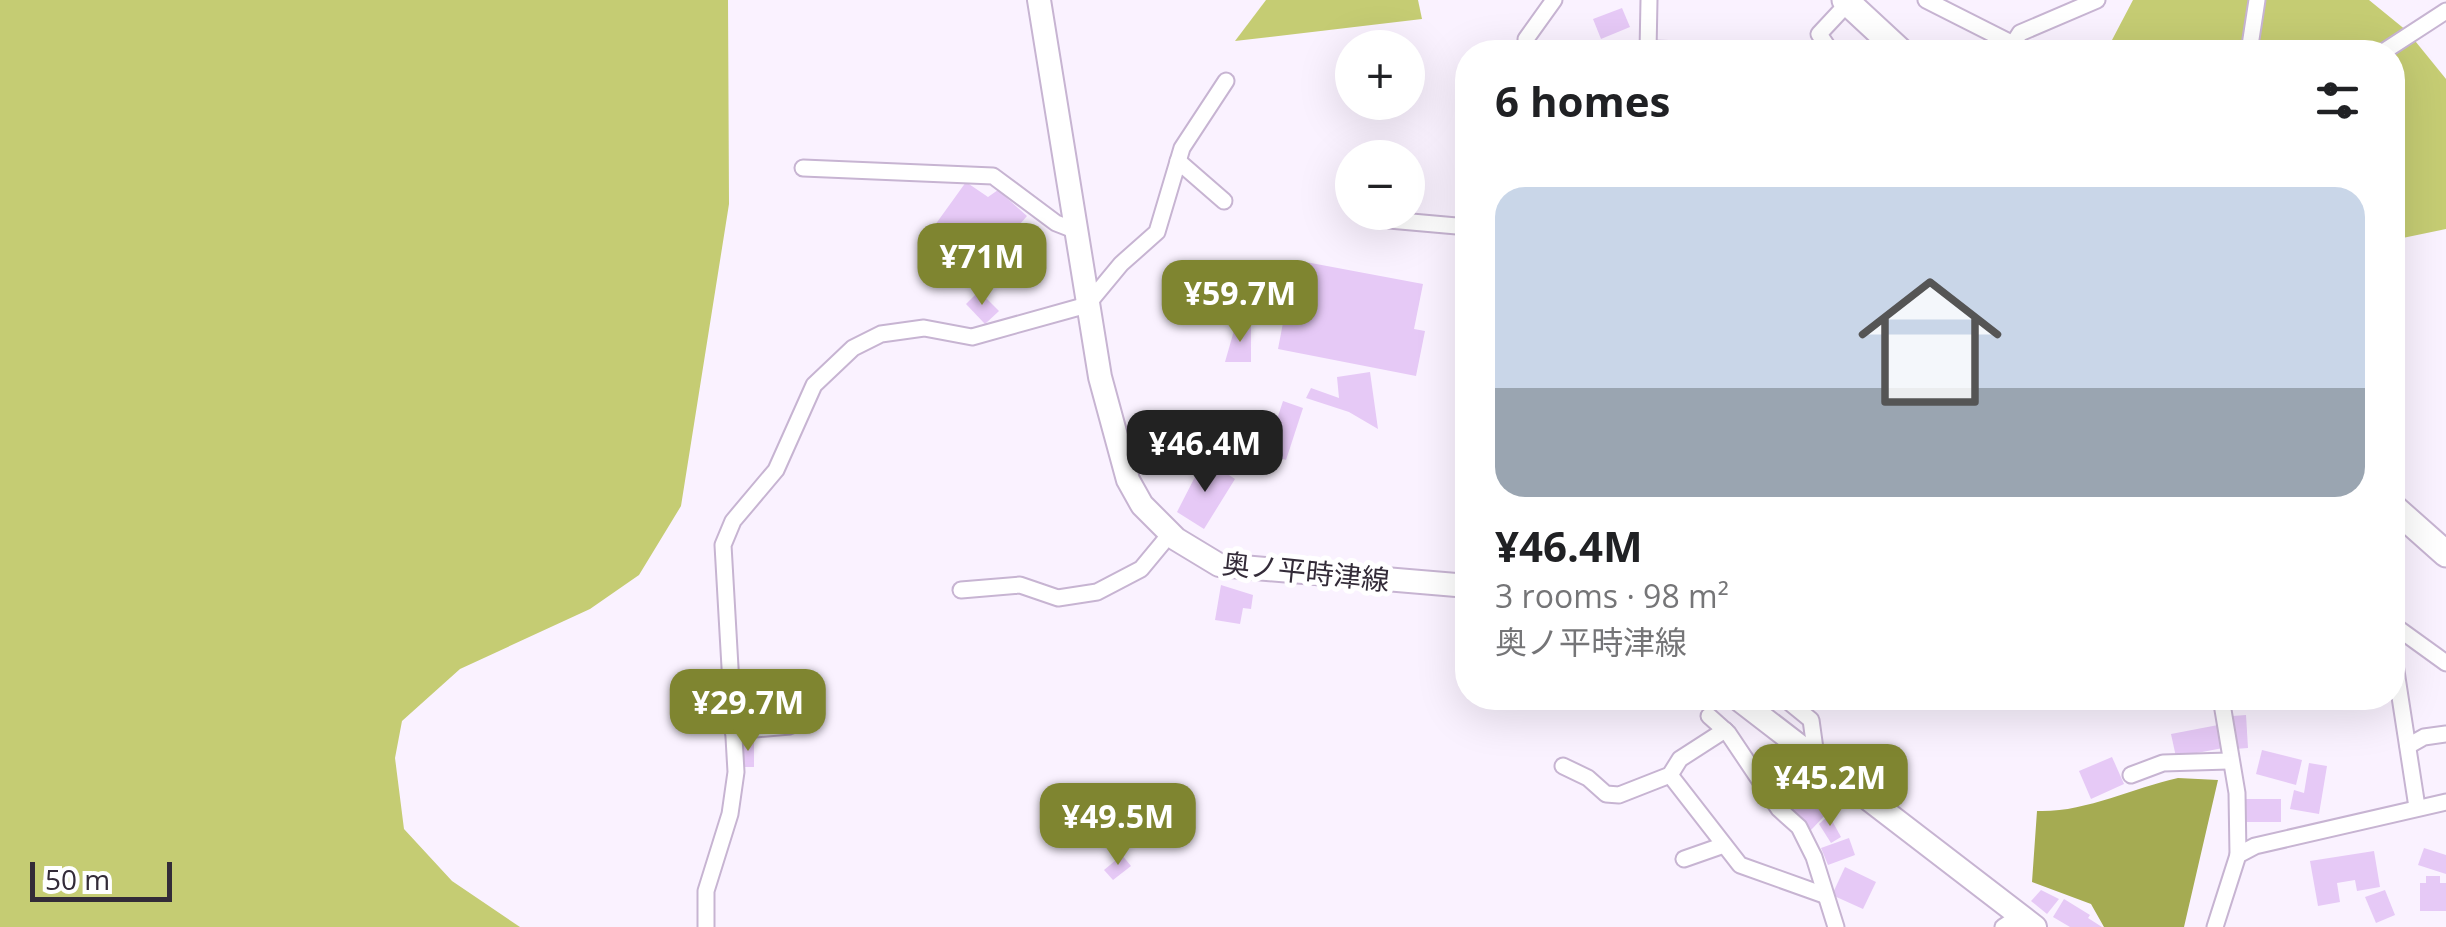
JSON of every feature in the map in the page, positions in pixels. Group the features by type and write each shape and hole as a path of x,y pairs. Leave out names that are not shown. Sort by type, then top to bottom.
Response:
{"highway":[{"path":"1846,1 1888,40"},
{"path":"2405,518 2446,554"}],"main road":[{"name":"奥ノ平時津線","path":"1039,0 1074,230 1112,432 1128,480 1142,505 1170,534 1207,560 1230,566 1455,585"},
{"path":"1753,710 1816,756 2020,923"}],"street":[{"path":"1526,39 1554,0"},
{"path":"1647,0 1648,40"},
{"path":"1926,0 2005,40"},
{"path":"2016,40 2020,33 2097,0"},
{"path":"2251,40 2257,0"},
{"path":"1824,40 1820,34 1846,1"},
{"path":"2401,40 2446,11"},
{"path":"706,927 706,892 730,814 736,772 723,546 733,520 776,470 814,384 853,348 881,334 924,328 972,338 1088,305 1121,264 1157,232 1178,160 1226,82"},
{"path":"1178,160 1224,201"},
{"path":"803,168 993,176 1056,223 1074,230"},
{"path":"1425,223 1455,226"},
{"path":"960,590 1020,585 1058,598 1097,592 1141,569 1170,534"},
{"path":"2405,633 2446,663"},
{"path":"1798,710 1810,720 1816,756"},
{"path":"2214,927 2238,856 2237,792 2228,761 2223,710"},
{"path":"2238,856 2255,846 2436,806 2408,746 2402,710"},
{"path":"1709,716 1725,730 1780,810 1799,826 1814,857 1836,927"},
{"path":"733,731 790,726"},
{"path":"1563,766 1588,778 1606,794 1620,796 1670,775 1680,759 1725,730"},
{"path":"2408,746 2424,737 2446,734"},
{"path":"2130,775 2163,763 2228,761"},
{"path":"1670,775 1740,865 1824,895"},
{"path":"1684,859 1724,845"}],"shaded area":[{"path":"0,0 728,0 729,204 681,506 639,575 590,609 460,669 402,721 395,758 404,829 452,881 520,927 0,927"},
{"path":"1266,0 1418,0 1422,19 1235,41"},
{"path":"2133,0 2369,0 2407,31 2446,79 2446,229 2405,238 2405,40 2112,40"},
{"path":"2178,778 2218,780 2184,927 2104,927 2091,904 2032,882 2037,811 2090,804"}],"building":[{"path":"1622,8 1630,27 1601,39 1593,19"},
{"path":"966,182 988,197 998,190 1027,216 982,267 932,253 930,232"},
{"path":"1295,260 1423,284 1414,329 1425,331 1416,376 1278,349"},
{"path":"979,291 999,311 985,324 966,304"},
{"path":"1251,325 1251,362 1225,362 1235,327"},
{"path":"1370,372 1378,429 1349,412 1306,398 1311,388 1339,398 1337,377"},
{"path":"1283,401 1303,408 1286,460 1266,453"},
{"path":"1209,462 1235,479 1204,529 1177,512 1198,471 1202,473"},
{"path":"1221,585 1253,595 1251,609 1243,608 1240,624 1215,620"},
{"path":"2246,715 2248,748 2235,749 2233,716"},
{"path":"2218,725 2223,748 2176,757 2171,734"},
{"path":"742,741 754,741 754,767 741,767"},
{"path":"2262,750 2302,760 2296,785 2256,774"},
{"path":"2112,757 2124,784 2091,799 2079,771"},
{"path":"2309,763 2327,766 2319,814 2290,809 2294,790 2304,793"},
{"path":"1800,780 1830,810 1811,830 1780,800"},
{"path":"2246,799 2281,799 2281,822 2246,822"},
{"path":"1829,815 1841,837 1831,843 1819,824"},
{"path":"1849,838 1855,855 1828,865 1821,848"},
{"path":"2424,848 2446,855 2446,874 2418,865"},
{"path":"2374,851 2380,887 2357,891 2355,880 2337,883 2340,902 2318,906 2310,861"},
{"path":"1122,855 1131,866 1113,880 1104,870"},
{"path":"1845,867 1876,882 1863,909 1832,895"},
{"path":"2426,876 2440,876 2440,883 2446,883 2446,911 2420,911 2420,883 2426,883"},
{"path":"2041,890 2059,899 2047,914 2031,901"},
{"path":"2385,890 2395,915 2376,923 2365,897"},
{"path":"2064,899 2102,927 2070,927 2053,917"}]}
